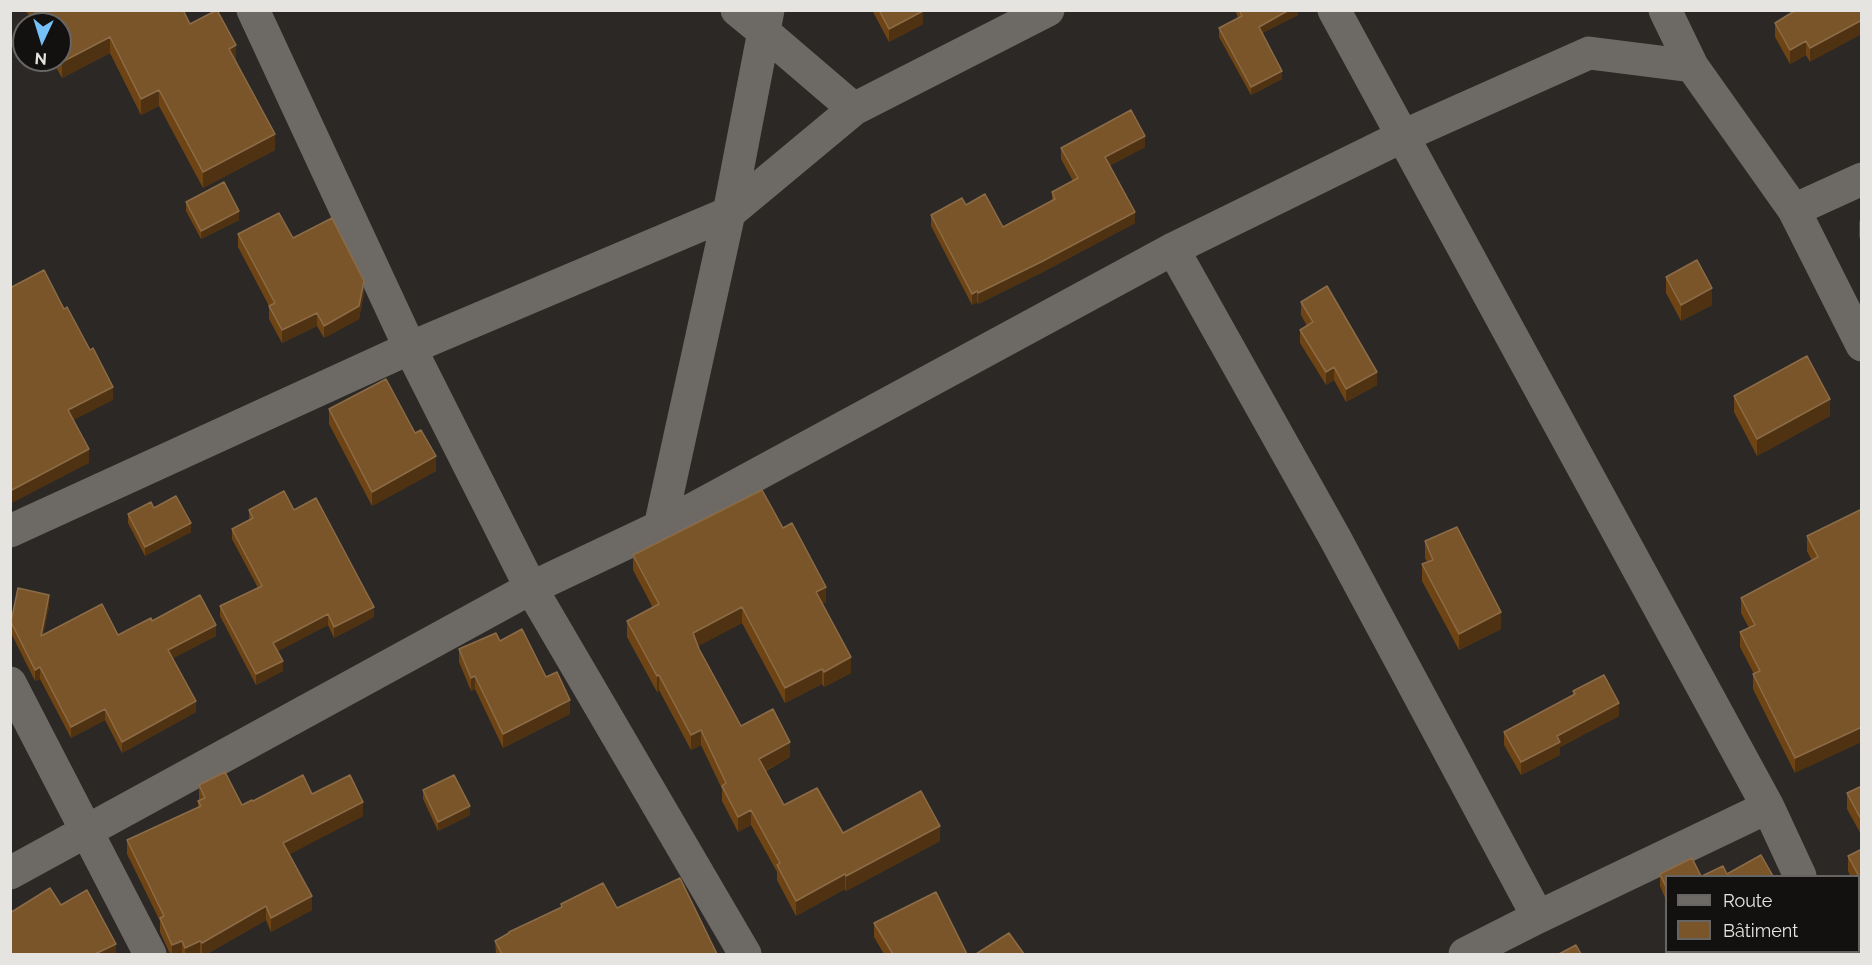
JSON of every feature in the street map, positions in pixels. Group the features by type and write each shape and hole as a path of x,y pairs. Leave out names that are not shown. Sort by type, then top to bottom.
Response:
{"street":[{"path":"253,10 410,348 531,588 745,954"},
{"path":"737,10 766,21 854,109"},
{"path":"10,531 410,348 729,213 854,109 1048,10"},
{"path":"1335,10 1768,807 1800,875"},
{"path":"1665,10 1692,66 1794,210 1862,345"},
{"path":"660,527 729,213 766,21"},
{"path":"10,873 531,588 660,527 1173,249 1403,136 1588,53 1692,66"},
{"path":"1794,210 1862,179"},
{"path":"1173,249 1335,538 1539,917"},
{"path":"10,683 150,954"},
{"path":"1465,954 1768,807"}],"building":[{"path":"34,10 183,10 190,24 217,10 236,45 229,49 275,134 203,172 159,90 141,99 110,37 72,57 72,12 35,12"},
{"path":"879,10 922,10 923,11 889,29"},
{"path":"1239,10 1289,10 1259,27 1282,71 1251,87 1219,28 1242,16"},
{"path":"1796,10 1862,10 1862,20 1810,48 1806,41 1790,50 1775,23"},
{"path":"1131,110 1145,136 1105,157 1135,212 1041,262 972,294 931,215 962,198 966,205 985,194 1003,227 1055,199 1052,192 1078,178 1061,148"},
{"path":"224,182 239,211 201,231 186,202"},
{"path":"279,213 293,238 332,218 364,281 359,306 324,326 317,313 282,330 269,306 275,303 238,234"},
{"path":"1697,260 1712,288 1681,305 1666,277"},
{"path":"44,270 64,309 67,307 90,350 93,348 113,387 68,410 89,449 10,491 10,288"},
{"path":"1327,286 1377,372 1346,389 1334,367 1326,372 1300,330 1313,322 1301,302"},
{"path":"1807,356 1830,399 1757,439 1734,396"},
{"path":"386,379 415,433 421,430 436,456 372,492 329,409"},
{"path":"762,490 783,528 792,523 826,587 816,592 851,657 824,672 822,669 785,688 742,607 693,633 699,649 741,726 773,709 790,742 759,759 784,805 817,788 843,833 921,791 940,826 796,901 777,865 780,863 751,810 738,817 722,786 726,783 701,730 691,735 627,621 659,604 633,555"},
{"path":"284,491 294,510 316,498 374,607 334,627 328,614 273,643 283,661 256,674 220,606 262,586 232,529 253,518 249,510"},
{"path":"176,496 191,523 145,547 128,514 151,502 154,508"},
{"path":"1862,509 1862,727 1795,758 1753,674 1760,671 1740,632 1755,625 1741,598 1818,557 1807,536"},
{"path":"1457,527 1501,612 1459,634 1422,564 1433,560 1425,541"},
{"path":"18,588 49,595 41,636 102,604 118,635 151,618 152,621 200,595 216,625 168,650 196,701 122,742 105,709 71,727 40,667 35,670 11,622"},
{"path":"522,629 546,677 557,672 570,700 503,734 475,676 471,678 459,649 496,633 500,641"},
{"path":"1604,675 1619,703 1557,736 1560,742 1521,762 1504,732 1575,694 1573,691"},
{"path":"225,772 242,805 303,775 312,794 350,775 363,802 283,843 312,896 271,918 266,906 202,943 200,941 185,948 182,941 172,945 160,918 164,916 127,840 201,806 198,801 205,798 199,785"},
{"path":"454,775 470,806 438,822 423,790"},
{"path":"1862,786 1862,821 1847,793"},
{"path":"1862,849 1862,882 1860,875 1848,856"},
{"path":"1761,855 1772,875 1704,875 1723,866 1727,874"},
{"path":"1692,858 1700,875 1665,875 1665,885 1660,874"},
{"path":"680,878 717,954 502,954 495,941 603,883 617,908"},
{"path":"50,888 61,905 87,890 116,944 95,954 10,954 10,913"},
{"path":"936,892 967,954 893,954 874,923"},
{"path":"1009,933 1024,954 976,954"},
{"path":"1576,945 1581,954 1559,954"},
{"path":"1703,953 1785,953 1783,954"}]}
